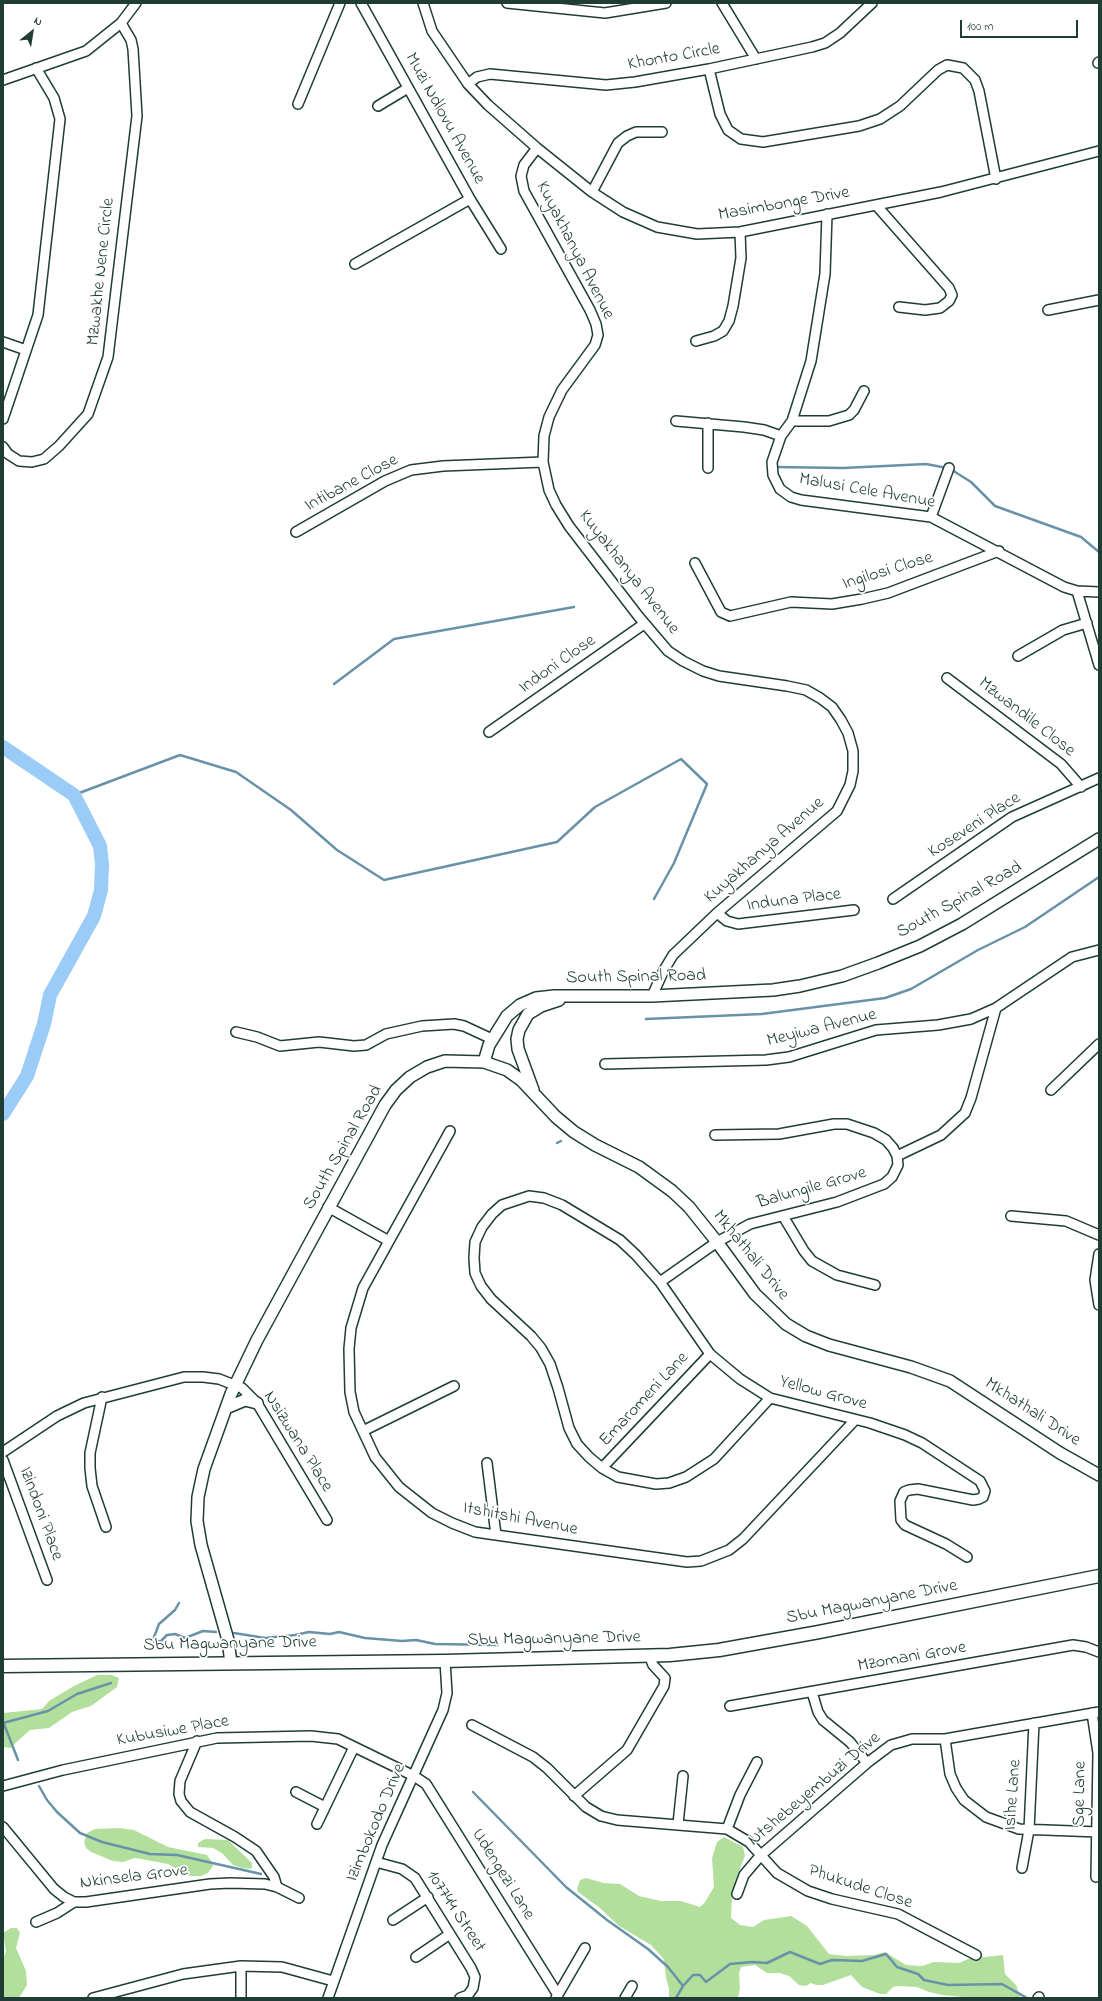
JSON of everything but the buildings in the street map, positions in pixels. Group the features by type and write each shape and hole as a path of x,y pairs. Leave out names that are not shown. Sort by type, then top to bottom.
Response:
{"main road":[{"name":"Sbu Magwanyane Drive","path":"3,1666 445,1661 649,1655 720,1650 1099,1576"}],"street":[{"path":"3,80 86,50 121,23 136,3"},
{"path":"298,104 340,3"},
{"name":"Muzi Ndlovu Avenue","path":"361,3 470,199 501,249"},
{"name":"Masimbonge Drive","path":"423,3 432,31 468,84 488,105 537,148 592,192 623,212 657,227 697,234 740,232 996,179 1099,151"},
{"path":"507,3 605,13 666,3"},
{"path":"722,3 756,59"},
{"name":"Khonto Circle","path":"468,84 477,77 490,74 606,84 635,82 709,69 825,43 840,33 872,3"},
{"name":"Mzwakhe Nene Circle","path":"3,447 8,454 19,460 32,462 44,459 88,414 108,357 136,116 133,49 131,40 121,23"},
{"path":"709,69 720,114 728,130 741,139 763,142 859,126 880,119 900,106 938,70 947,65 963,68 975,80 979,91 996,179"},
{"path":"3,419 26,350 35,329 38,315 60,119 54,98 36,68"},
{"path":"378,106 408,88"},
{"path":"592,192 618,144 627,136 636,132 662,132"},
{"name":"Kuyakhanya Avenue","path":"537,148 524,165 521,176 524,191 590,310 596,324 598,335 595,345 571,376 554,404 544,436 543,462 549,490 556,505 569,526 644,624 668,651 683,661 703,671 719,676 806,690 832,707 848,733 851,745 853,771 850,785 837,811 717,913 673,955 652,996"},
{"path":"355,264 470,199"},
{"path":"876,205 949,288 952,295 949,301 940,308 925,310 899,308"},
{"name":"Malusi Cele Avenue","path":"827,214 825,274 814,344 808,370 792,421 781,436 773,455 772,468 775,482 780,489 791,497 801,500 931,517 999,551 1064,587 1077,591 1099,592"},
{"path":"696,341 714,336 722,331 729,321 741,258 740,232"},
{"path":"1048,310 1099,300"},
{"path":"3,342 26,350"},
{"path":"792,421 829,421 849,415 854,410 864,391"},
{"path":"676,421 708,423 764,430 781,436"},
{"path":"708,423 708,468"},
{"name":"Intibane Close","path":"296,532 385,481 411,470 443,466 543,462"},
{"path":"931,517 950,468"},
{"name":"Ingilosi Close","path":"695,563 721,612 730,616 791,602 832,604 888,593 999,551"},
{"path":"1077,591 1099,665"},
{"path":"1018,656 1063,630 1087,623"},
{"name":"Indoni Close","path":"489,732 644,624"},
{"name":"Mzwandile Close","path":"947,678 1061,764 1081,786"},
{"name":"Koseveni Place","path":"893,899 1012,817 1099,778"},
{"name":"South Spinal Road","path":"232,1663 228,1640 201,1545 197,1521 198,1497 204,1469 235,1384 257,1340 328,1207 385,1105 401,1085 410,1077 427,1067 445,1061 484,1062 492,1039 507,1016 520,1005 536,998 569,996 652,996 773,990 800,986 842,976 920,946 962,924 1099,839"},
{"name":"Induna Place","path":"717,913 727,921 738,924 854,910"},
{"name":"Meyiwa Avenue","path":"605,1064 766,1060 789,1057 864,1032 955,1023 971,1019 996,1008 1072,957 1099,950"},
{"path":"535,1095 518,1049 517,1039 522,1021 534,1009 569,996"},
{"path":"715,1135 779,1134 834,1124 847,1124 863,1128 886,1140 897,1156 941,1135 965,1113 971,1098 996,1008"},
{"path":"236,1032 257,1037 280,1046 319,1042 354,1046 366,1045 386,1034 422,1026 454,1024 464,1026 492,1039"},
{"path":"1051,1090 1099,1044"},
{"name":"Mkhathali Drive","path":"484,1062 507,1070 521,1080 556,1117 574,1132 594,1145 639,1167 672,1191 689,1207 755,1294 786,1324 806,1336 829,1345 911,1366 950,1381 1060,1453 1099,1475"},
{"name":"Itshitshi Avenue","path":"450,1131 363,1288 351,1328 348,1368 350,1392 354,1412 379,1462 400,1487 415,1501 452,1523 476,1532 687,1562 702,1561 730,1550 743,1539 855,1420"},
{"name":"Balungile Grove","path":"717,1242 750,1224 858,1196 884,1184 896,1170 897,1156"},
{"name":"Yellow Grove","path":"770,1398 714,1459 686,1477 669,1483 656,1484 635,1482 618,1477 602,1468 577,1444 568,1428 558,1388 550,1364 541,1348 481,1286 476,1274 474,1258 476,1242 482,1227 492,1214 502,1205 529,1196 544,1198 562,1205 620,1240 636,1255 660,1282 710,1354 727,1370 770,1398 855,1420 905,1435 975,1477 984,1487 985,1494 979,1499 973,1500 918,1489 904,1492 900,1501 901,1520 905,1525 946,1544 967,1557"},
{"path":"328,1207 389,1241"},
{"path":"783,1216 804,1251 812,1261 837,1275 875,1285"},
{"path":"1011,1216 1066,1221 1099,1235"},
{"path":"660,1282 717,1242"},
{"path":"1099,1254 1095,1280 1099,1305"},
{"name":"Emaromeni Lane","path":"602,1468 710,1354"},
{"path":"3,1452 57,1416 84,1403 102,1397 184,1377 203,1376 235,1384"},
{"name":"Nsizwana Place","path":"235,1384 242,1388 257,1403 326,1520"},
{"path":"363,1431 454,1386"},
{"path":"102,1397 90,1453 90,1468 92,1486 106,1527"},
{"path":"226,1408 245,1400 257,1403"},
{"name":"Izindoni Place","path":"3,1460 47,1580"},
{"path":"488,1463 496,1535"},
{"name":"Mzomani Grove","path":"730,1706 1073,1645 1086,1647 1099,1652"},
{"path":"574,1796 627,1750 664,1686 665,1678 653,1665 649,1655"},
{"name":"Izimbokodo Drive","path":"328,1998 382,1845 443,1710 447,1693 445,1661"},
{"path":"812,1692 818,1712 823,1720 850,1742 867,1762"},
{"name":"Ntshebeyembuzi Drive","path":"738,1894 744,1875 761,1855 881,1751 899,1742 912,1739 945,1739 1096,1712"},
{"name":"Sge Lane","path":"1096,1712 1098,1753 1098,1832 1096,1877"},
{"name":"Isihe Lane","path":"1022,1868 1029,1830 1034,1723"},
{"path":"472,1725 533,1757 547,1768 586,1808 608,1818 727,1829 740,1795 756,1762"},
{"name":"Kubusiwe Place","path":"3,1786 63,1770 197,1741 234,1736 311,1736 338,1739 414,1776"},
{"path":"945,1739 950,1774 964,1800 986,1817 1006,1826 1029,1830 1098,1832"},
{"path":"197,1741 180,1781 179,1794 181,1801 190,1812 235,1837 256,1851 274,1877 277,1887"},
{"path":"317,1824 354,1747"},
{"name":"Udengezi Lane","path":"414,1776 430,1788 557,1997"},
{"path":"678,1824 683,1776"},
{"path":"296,1792 325,1807"},
{"name":"Nkinsela Grove","path":"3,1828 58,1893 74,1902 86,1902 210,1884 253,1884 277,1887 299,1898"},
{"name":"Phukude Close","path":"727,1829 749,1842 777,1873 808,1891 826,1898 898,1914 976,1955"},
{"name":"107744 Street","path":"376,1862 408,1872 415,1878 428,1897 475,1977 471,1991 460,1998"},
{"path":"393,1920 428,1897"},
{"path":"36,1922 57,1913 74,1902"},
{"path":"416,1957 450,1934"},
{"path":"557,1997 585,1948"},
{"path":"93,1998 183,1974 241,1966 282,1967 333,1981"},
{"path":"241,1966 241,1998"},
{"path":"625,1998 632,1986"}],"green space":[{"path":"97,1675 112,1675 119,1678 117,1687 91,1706 72,1712 49,1728 30,1730 10,1748 3,1747 3,1713 42,1709 49,1701 74,1686"},
{"path":"118,1828 134,1830 168,1847 207,1855 213,1866 208,1873 201,1876 189,1876 168,1864 135,1858 123,1862 113,1861 91,1852 86,1848 84,1842 87,1833 95,1829"},
{"path":"724,1837 743,1847 745,1856 736,1879 732,1897 731,1918 740,1925 753,1927 764,1920 791,1916 807,1926 829,1954 846,1956 874,1955 885,1952 906,1965 922,1966 934,1962 959,1963 968,1959 1003,1955 1005,1974 1016,1985 1021,1998 974,1998 942,1995 917,1987 898,1986 893,1987 886,1994 880,1994 862,1987 851,1975 823,1985 811,1983 806,1986 799,1985 789,1976 780,1973 767,1973 755,1965 741,1967 739,1973 740,1988 738,1998 669,1998 669,1988 664,1960 651,1945 619,1926 600,1908 578,1892 577,1889 580,1880 586,1878 604,1883 620,1884 639,1896 661,1901 681,1901 700,1907 705,1902 714,1887 712,1858 717,1842"},
{"path":"205,1839 228,1840 252,1863 251,1869 233,1865 222,1853 213,1848 198,1847 198,1843"},
{"path":"11,1928 17,1928 20,1933 16,1948 26,1971 27,1985 19,1998 3,1998 3,1959 6,1952 3,1933"}],"waterway":[{"path":"776,467 843,468 926,464 947,468"},
{"path":"952,470 971,482 995,506 1081,537 1099,552"},
{"path":"334,684 394,639 574,607"},
{"path":"3,747 74,795 100,846 102,864 101,890 94,916 50,995 44,1024 27,1076 3,1114"},
{"path":"74,795 180,755 236,772 291,810 337,850 384,880 557,842 595,807 681,759 707,784 674,863 654,899"},
{"path":"646,1019 762,1014 885,998 911,989 978,950 1025,927 1099,877"},
{"path":"557,1143 561,1141"},
{"path":"151,1645 159,1624 175,1610 179,1603"},
{"path":"152,1642 161,1641 167,1635 175,1634 185,1638 203,1631 216,1632"},
{"path":"234,1633 265,1638 309,1632 330,1634 339,1632 365,1638 402,1641 416,1640 435,1644 498,1645"},
{"path":"3,1723 48,1711 77,1694 111,1683"},
{"path":"4,1724 18,1760"},
{"path":"39,1786 47,1800 57,1812 80,1833 102,1842 150,1854 177,1855 261,1874"},
{"path":"473,1792 566,1887 607,1920 648,1949 668,1967 683,1986"},
{"path":"676,1998 683,1986 693,1975 700,1975 706,1982 730,1964 752,1962 767,1963 790,1952 820,1964 832,1960 862,1961 886,1954 897,1967 918,1974 924,1980 948,1985 1002,1984 1027,1998"}]}
